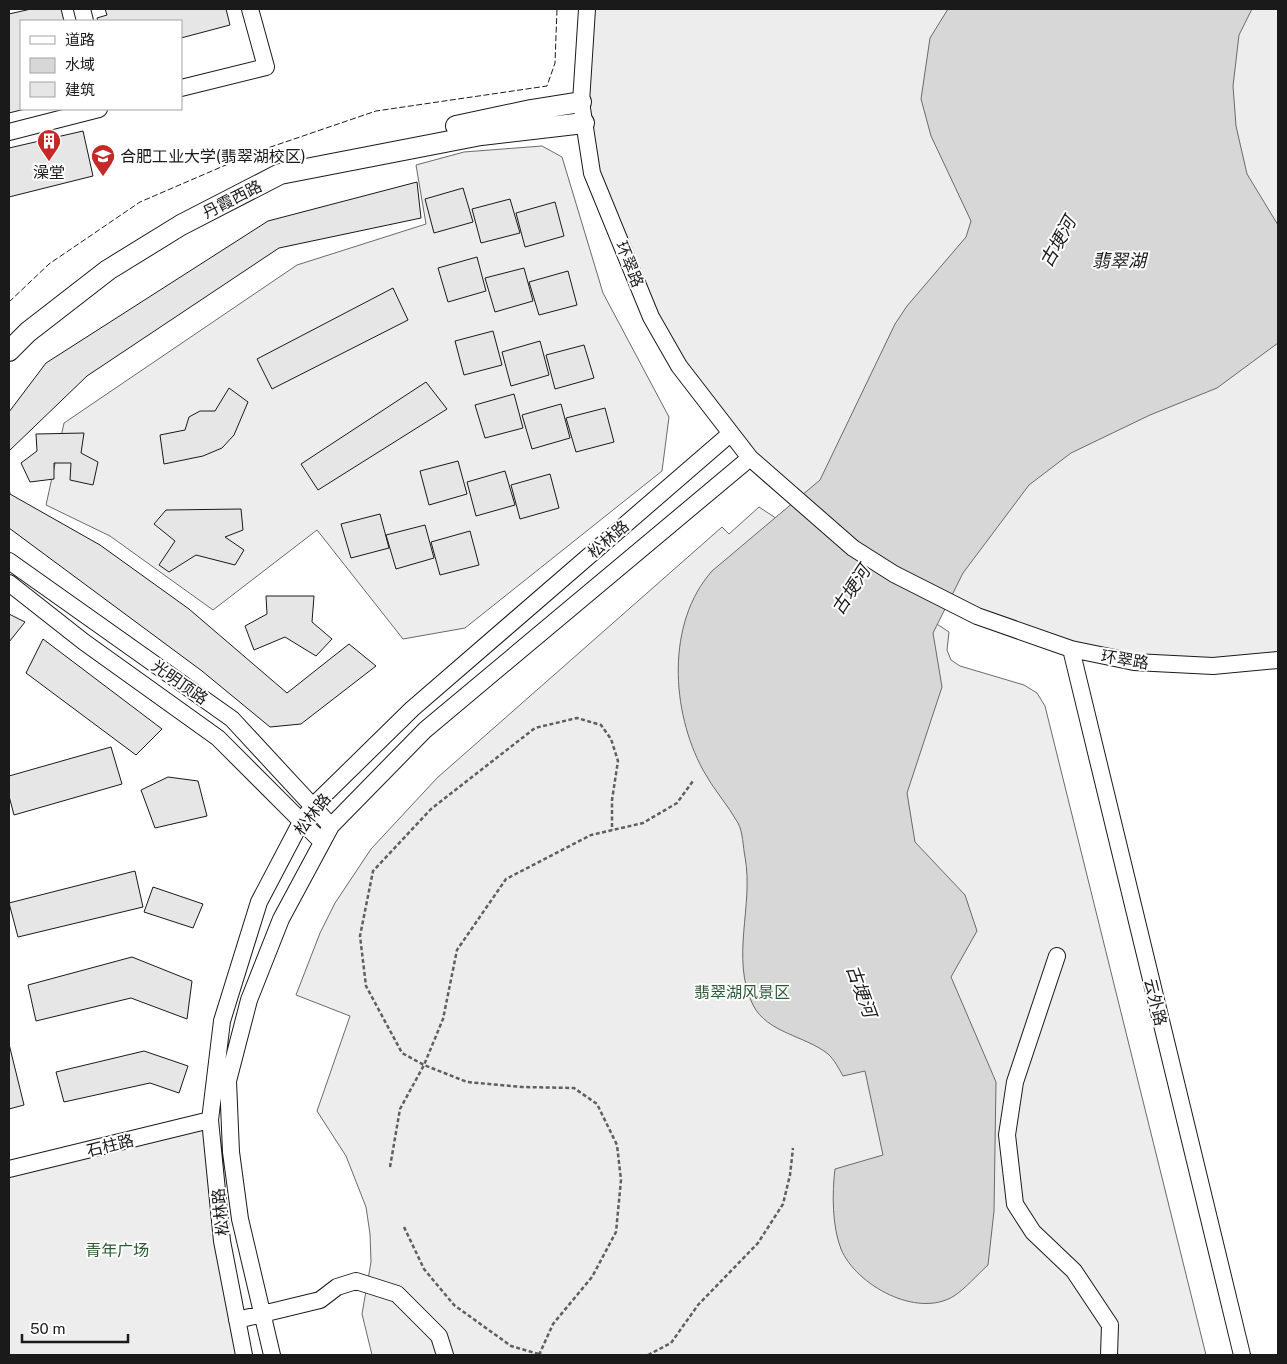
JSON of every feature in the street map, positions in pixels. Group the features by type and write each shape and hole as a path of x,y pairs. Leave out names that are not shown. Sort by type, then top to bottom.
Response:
{"main road":[{"name":"丹霞西路","path":"9,332 90,268 169,220 267,168 531,110 582,102"},
{"name":"丹霞西路","path":"9,351 28,332 108,270 181,225 280,174 480,134 584,123"}],"street":[{"path":"182,88 266,67 250,9"},
{"name":"环翠路","path":"587,9 582,102 592,173 651,317 679,366 750,458 853,548 894,574 978,616 1071,649 1134,662 1188,666 1230,665 1278,660"},
{"path":"9,132 95,110"},
{"name":"松林路","path":"244,1355 222,1241 210,1120 225,1012 259,902 301,822 313,806 412,709 730,434"},
{"name":"松林路","path":"272,1355 240,1219 231,1152 228,1081 249,1000 281,919 322,842 331,826 425,730 750,458"},
{"name":"光明顶路","path":"9,561 232,719 331,826"},
{"name":"光明顶路","path":"9,584 218,738 322,842"},
{"name":"云外路","path":"1071,649 1242,1355"},
{"path":"1056,956 1014,1082 1007,1135 1015,1204 1033,1232 1074,1271 1110,1325 1110,1355"},
{"name":"石柱路","path":"9,1169 210,1120"},
{"path":"237,1320 320,1300 337,1288 356,1281 397,1294 440,1336 445,1355"}],"path":[{"path":"404,1227 424,1269 454,1305 511,1346 540,1355 553,1324 592,1277 616,1232 621,1180 617,1145 597,1104 574,1088 522,1087 467,1082 424,1065 402,1053 366,986 360,936 373,871 431,808 535,728 577,718 601,725 613,746 618,761 612,800 612,830"},
{"path":"390,1166 400,1108 424,1065 443,1019 457,950 506,879 591,834 643,823 677,803 693,781"},
{"path":"648,1355 671,1343 698,1305 758,1243 783,1204 790,1175 793,1148"}],"shaded area":[{"path":"587,9 1278,9 1278,660 1134,662 977,616 775,481 679,366 592,173 581,102"},
{"path":"542,146 562,157 603,293 669,417 662,471 465,628 403,639 317,530 213,610 110,536 46,505 64,423 297,265 426,224 416,165 464,152"},
{"name":"翡翠湖风景区","path":"759,507 949,632 947,650 951,660 960,666 1024,685 1037,693 1045,706 1206,1355 372,1355 362,1314 371,1262 370,1234 366,1207 346,1156 317,1111 350,1016 296,995 320,933 335,903 371,849 437,778 722,527 729,534"},
{"name":"青年广场","path":"210,1120 244,1355 9,1355 9,1169"}],"water":[{"name":"翡翠湖","path":"948,9 1252,9 1239,35 1233,86 1236,126 1247,174 1278,225 1278,343 1217,388 1150,415 1071,453 1029,485 963,573 933,633 942,687 907,793 915,842 965,895 977,931 951,977 996,1082 994,1211 988,1265 954,1296 939,1302 923,1303 906,1301 889,1295 874,1286 860,1275 841,1249 836,1230 834,1209 833,1188 835,1169 883,1155 865,1071 843,1076 828,1054 777,1028 759,1014 753,1005 746,987 743,969 747,876 741,831 734,816 707,777 692,747 684,721 678,668 680,641 687,616 697,592 712,571 820,480 895,324 907,306 966,237 971,221 931,136 921,99 930,38"}],"building":[{"path":"31,9 61,9 64,20 20,20 21,110 9,113 9,14"},
{"path":"105,9 226,9 230,25 182,38 182,20 98,20 97,18 107,15"},
{"name":"澡堂","path":"83,131 93,176 9,197 9,148"},
{"path":"417,182 421,218 279,248 87,376 9,451 9,412 46,363 268,221"},
{"path":"463,188 473,222 434,233 425,199"},
{"path":"510,199 520,233 481,243 472,209"},
{"path":"555,202 564,236 525,247 516,213"},
{"path":"477,257 486,291 448,302 438,268"},
{"path":"524,268 533,301 495,312 485,278"},
{"path":"568,271 577,305 539,315 529,282"},
{"path":"393,288 408,320 272,389 257,359"},
{"path":"493,331 502,365 464,375 455,341"},
{"path":"540,341 549,375 511,386 502,352"},
{"path":"584,345 594,378 555,389 546,355"},
{"path":"426,382 447,409 318,490 301,464"},
{"path":"229,388 248,402 234,435 222,448 203,456 164,464 160,435 185,430 189,417 200,411 215,411"},
{"path":"514,394 523,428 485,438 475,405"},
{"path":"561,404 570,438 532,449 522,415"},
{"path":"605,408 614,442 576,452 566,418"},
{"path":"84,433 81,453 98,462 93,485 70,480 71,463 54,463 54,479 30,482 21,463 37,451 36,434"},
{"path":"458,461 467,494 429,505 420,471"},
{"path":"505,471 515,505 476,516 467,482"},
{"path":"550,474 559,508 520,519 511,485"},
{"path":"9,488 10,494 100,545 189,609 287,693 349,644 376,666 301,724 270,727 202,671 9,528"},
{"path":"241,509 243,530 225,537 244,550 235,565 196,555 169,572 159,565 175,541 154,524 166,510"},
{"path":"380,514 389,548 351,558 341,524"},
{"path":"425,525 434,558 396,569 386,535"},
{"path":"470,531 479,565 440,575 431,542"},
{"path":"266,596 314,596 312,622 332,639 316,656 285,637 254,650 245,626 267,614"},
{"path":"9,614 25,622 9,642"},
{"path":"43,639 162,729 136,755 26,673"},
{"path":"111,747 122,784 14,815 9,796 9,776"},
{"path":"168,777 198,781 207,816 155,828 141,790"},
{"path":"135,871 143,907 18,937 9,903"},
{"path":"153,887 203,904 193,928 144,912"},
{"path":"132,957 192,981 187,1019 131,998 36,1021 28,985"},
{"path":"9,1044 24,1105 9,1109"},
{"path":"144,1051 188,1066 179,1093 150,1083 64,1102 56,1072"}],"fence":[{"path":"9,302 49,264 140,202 256,152 376,111 547,86 555,63 557,9"}],"place":[{"name":"澡堂","path":"49,162"},
{"name":"合肥工业大学(翡翠湖校区)","path":"103,177"}],"water label":[{"name":"古埂河","path":"1058,242"},
{"name":"古埂河","path":"851,590"},
{"name":"古埂河","path":"861,991"}]}
